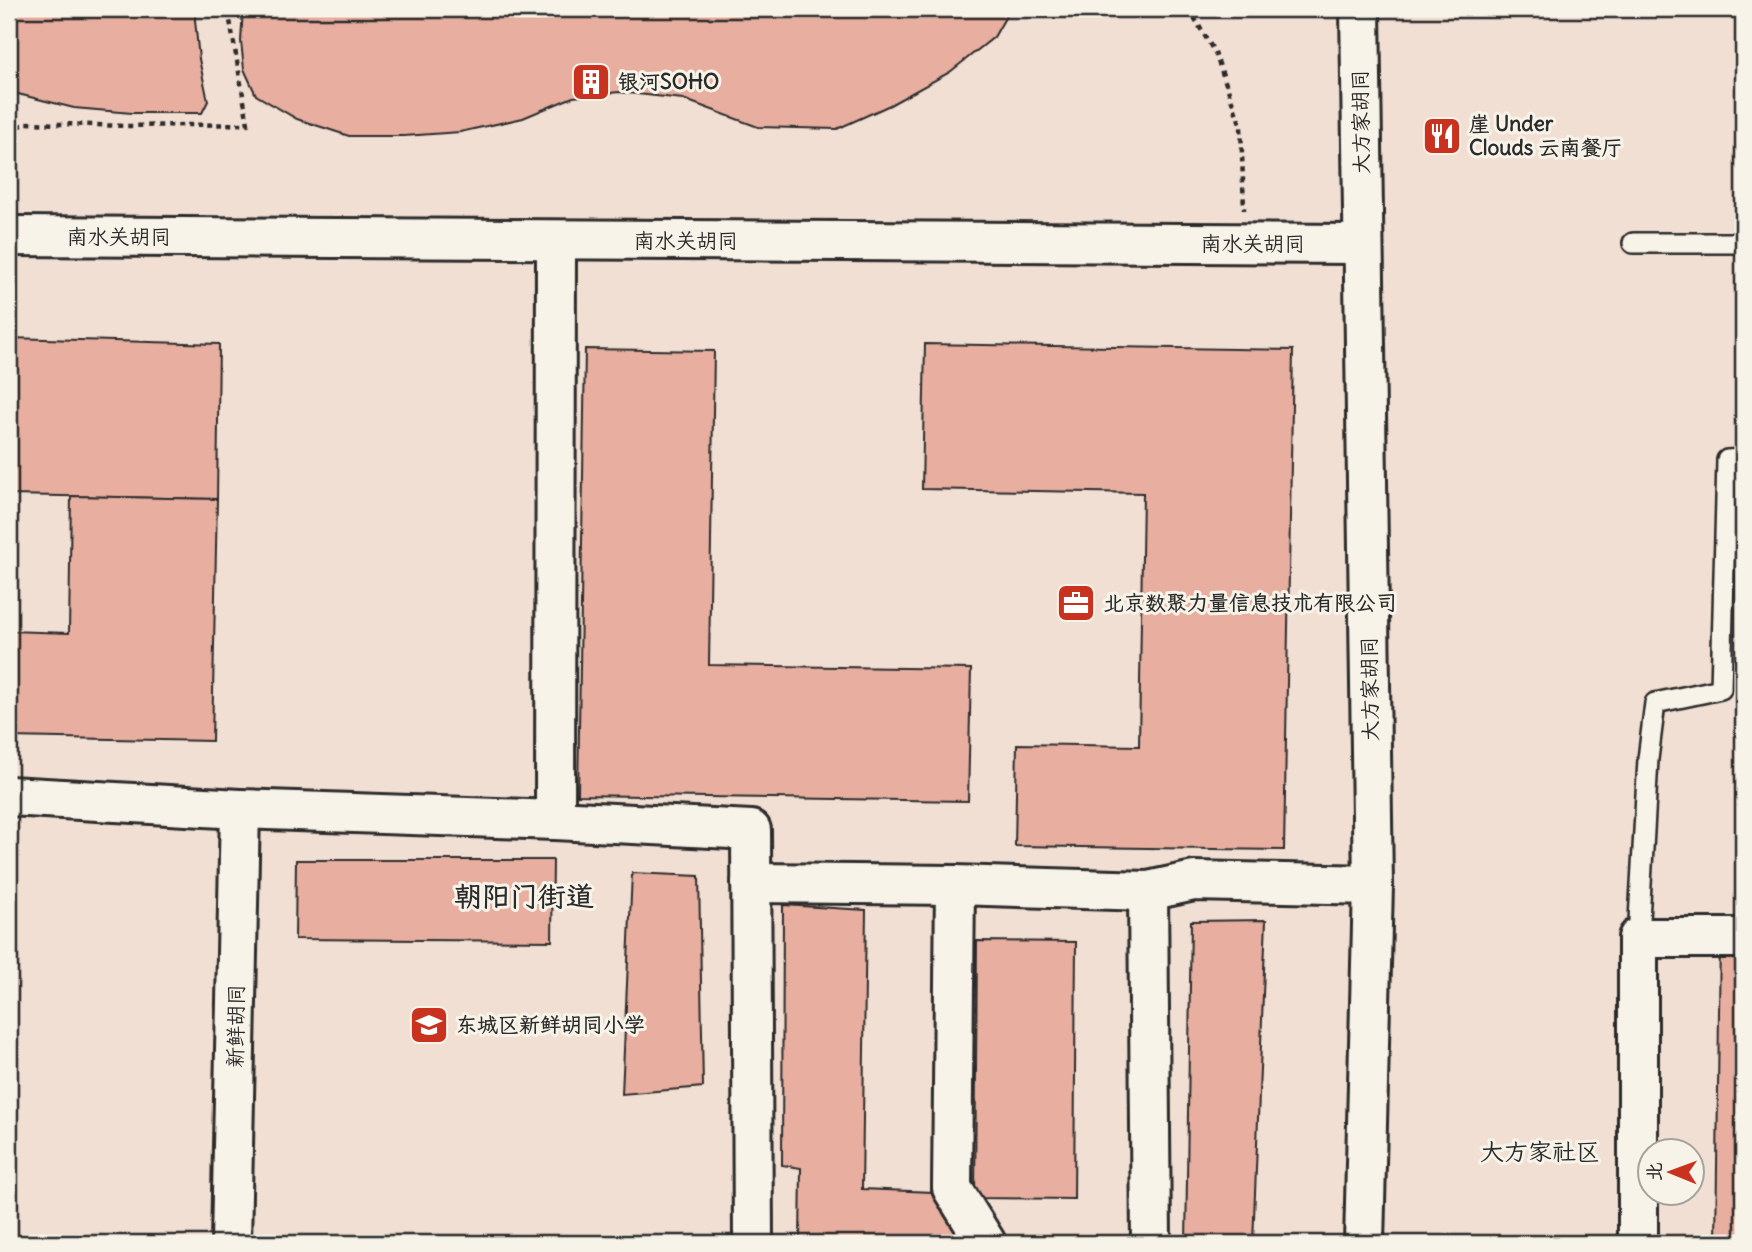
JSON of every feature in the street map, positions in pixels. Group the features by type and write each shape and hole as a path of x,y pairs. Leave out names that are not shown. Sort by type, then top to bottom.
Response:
{"street":[{"name":"大方家胡同","path":"1360,9 1373,885 1364,1243"},
{"name":"南水关胡同","path":"9,236 1363,244"},
{"path":"555,820 556,240"},
{"path":"9,796 240,809 751,830 753,1243"},
{"name":"新鲜胡同","path":"232,1243 240,809"},
{"path":"751,883 955,885 1148,891 1194,881 1373,885"},
{"path":"955,885 952,1188 986,1243"},
{"path":"1148,891 1151,1243"},
{"path":"1638,1243 1638,938 1743,938"}],"lane":[{"path":"1633,243 1743,243"},
{"path":"1638,938 1647,759 1655,703 1721,689 1727,460 1743,460"}],"path":[{"path":"9,131 27,123 127,126 248,124 228,9"},
{"path":"1189,9 1214,53 1241,126 1245,244"}],"building":[{"path":"9,9 196,9 199,59 208,101 202,113 132,113 74,108 14,93 9,90"},
{"name":"银河SOHO","path":"243,9 1010,9 994,37 950,72 890,105 837,129 758,127 683,99 619,92 573,97 523,118 460,132 349,136 297,119 256,95 244,69 241,41"},
{"path":"9,338 219,344 217,499 9,495"},
{"path":"925,344 1293,350 1284,850 1015,846 1017,744 1139,746 1143,493 922,489"},
{"path":"585,349 714,351 709,665 971,669 968,801 578,795"},
{"path":"71,496 217,499 212,741 9,737 9,631 69,633"},
{"path":"296,860 553,860 552,941 295,939"},
{"path":"632,873 699,876 703,1087 622,1094"},
{"path":"783,905 866,910 862,1189 933,1192 959,1225 960,1243 800,1243 801,1168 782,1165"},
{"path":"1266,920 1253,1243 1186,1243 1191,921"},
{"path":"1720,937 1743,937 1743,1243 1716,1243"},
{"path":"977,941 1076,942 1074,1199 975,1198"}],"place":[{"name":"银河SOHO","path":"591,82"},
{"name":"崖 Under Clouds 云南餐厅","path":"1442,136"},
{"name":"北京数聚力量信息技术有限公司","path":"1076,603"},
{"name":"东城区新鲜胡同小学","path":"429,1025"}],"district":[{"name":"朝阳门街道","path":"524,896"},
{"name":"大方家社区","path":"1540,1152"}]}
